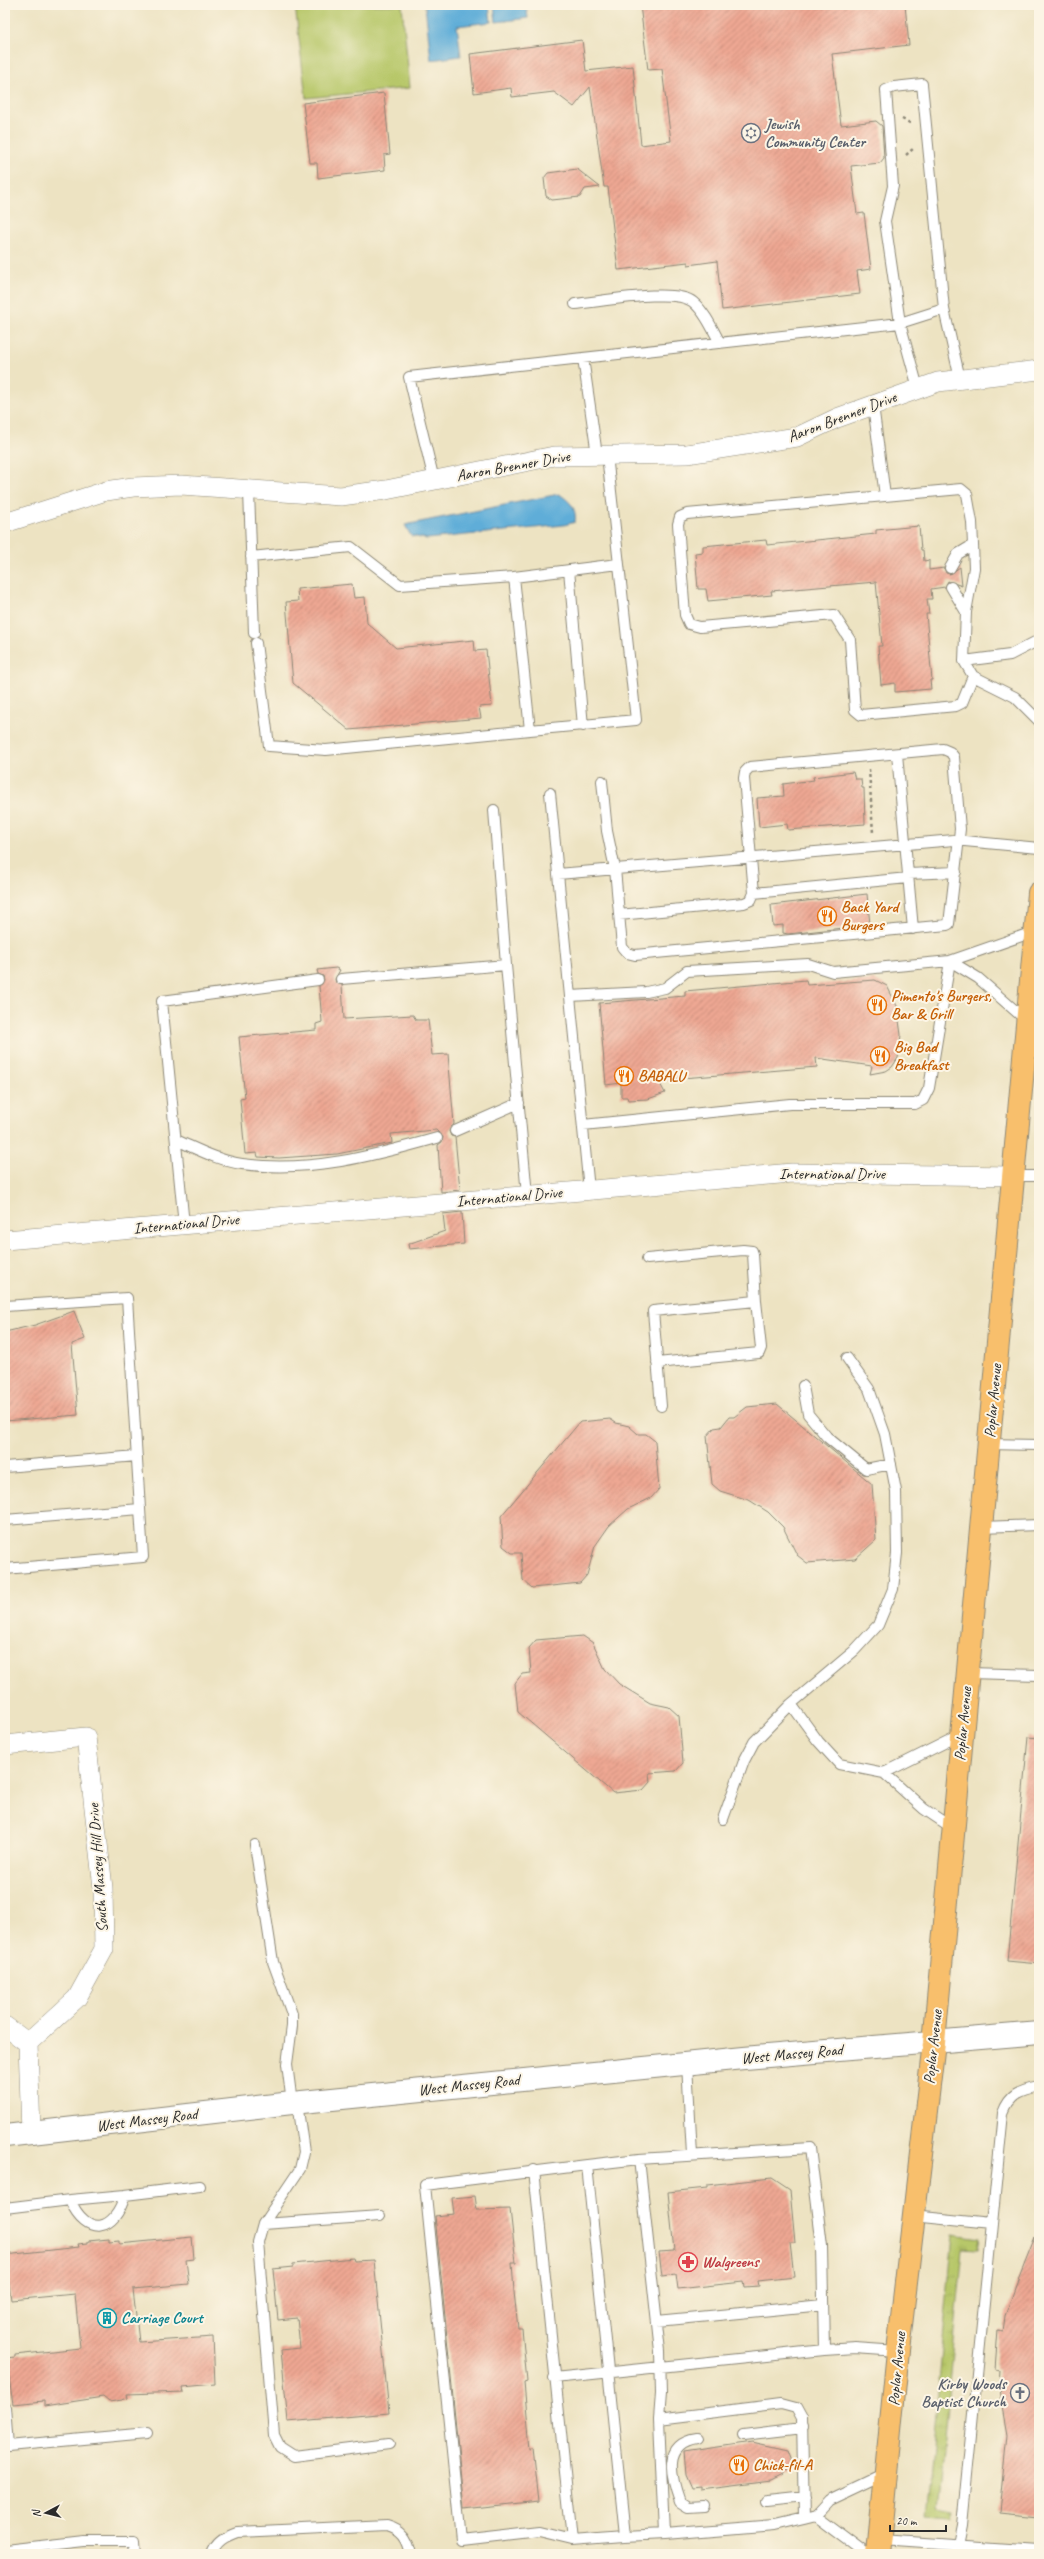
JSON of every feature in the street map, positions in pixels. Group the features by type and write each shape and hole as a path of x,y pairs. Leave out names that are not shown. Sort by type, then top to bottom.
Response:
{"main road":[{"name":"Poplar Avenue","path":"875,2549 887,2473 898,2351 934,2043 1013,1176 1028,1021 1035,974 1039,893"}],"street":[{"name":"Aaron Brenner Drive","path":"5,523 106,491 133,486 181,485 249,491 341,496 434,480 554,456 687,454 797,437 837,418 938,382 1039,370"},
{"name":"International Drive","path":"5,1240 792,1173 1013,1176"},
{"name":"South Massey Hill Drive","path":"5,1745 86,1737 103,1888 104,1949 77,1998 28,2044"},
{"path":"5,2026 28,2044 31,2133"},
{"name":"West Massey Road","path":"5,2136 295,2103 687,2064 1039,2033"}],"lane":[{"path":"918,388 900,323 885,221 893,186 886,90 894,87 922,84 944,309 960,379"},
{"path":"575,304 666,294 692,301 699,308 720,343"},
{"path":"434,480 409,377 900,323 944,309"},
{"path":"249,491 255,638 269,746 326,750 636,720 618,564 602,455 583,358"},
{"path":"873,405 885,496"},
{"path":"973,676 962,703 956,706 861,715 855,710 850,640 834,615 700,627 689,624 685,615 678,524 680,516 687,514 961,489 967,494 974,568 966,612 964,661 973,676 1015,697 1039,722"},
{"path":"950,568 958,554 973,545"},
{"path":"251,557 350,547 400,585 514,577 618,564"},
{"path":"569,570 583,726"},
{"path":"514,577 530,730"},
{"path":"951,587 966,612"},
{"path":"964,661 1010,655 1039,640"},
{"path":"602,781 607,831 615,869 619,916 622,947 627,953 635,955 913,929 949,924 959,840 954,757 950,752 943,749 750,767 745,772 754,893 751,900 744,903 619,916"},
{"path":"897,754 913,929"},
{"path":"550,793 589,1190"},
{"path":"494,810 526,1195"},
{"path":"558,874 959,840 1039,848"},
{"path":"754,893 956,872"},
{"path":"570,996 646,992 665,988 687,971 808,964 833,972 950,961 1036,931"},
{"path":"950,961 978,978 1028,1021"},
{"path":"582,1125 790,1104 915,1104 923,1100 929,1088 950,961"},
{"path":"341,979 506,965"},
{"path":"184,1224 162,1001 318,980"},
{"path":"455,1132 519,1103"},
{"path":"176,1140 241,1164 273,1166 329,1164 370,1157 437,1138"},
{"path":"1013,1176 1039,1176"},
{"path":"647,1259 743,1250 752,1251 762,1348 759,1353 657,1363"},
{"path":"5,1306 127,1298 143,1557 5,1569"},
{"path":"661,1406 653,1311 756,1301"},
{"path":"724,1819 744,1762 754,1742 791,1704 854,1651 878,1624 893,1589 897,1553 896,1491 891,1464 885,1434 869,1389 847,1358"},
{"path":"803,1386 808,1414 827,1437 866,1469 891,1464"},
{"path":"989,1444 1039,1445"},
{"path":"5,1467 137,1456"},
{"path":"5,1520 140,1509"},
{"path":"981,1527 1039,1525"},
{"path":"968,1673 1039,1676"},
{"path":"791,1704 818,1741 839,1764 884,1773 924,1809 954,1829"},
{"path":"884,1773 962,1734"},
{"path":"255,1845 272,1955 292,2014 287,2064 304,2152 300,2169 263,2224 258,2242 274,2435 280,2448 294,2456 389,2444"},
{"path":"687,2064 692,2156"},
{"path":"956,2554 1003,2113 1008,2099 1024,2090 1039,2087"},
{"path":"824,2350 822,2246 810,2148 639,2159 534,2170 425,2185 461,2541 539,2532 572,2540 774,2525 816,2514 830,2500 887,2473"},
{"path":"639,2159 657,2321 661,2394 658,2419 664,2534"},
{"path":"587,2165 607,2373 625,2536"},
{"path":"534,2170 554,2378 572,2540"},
{"path":"5,2208 200,2186"},
{"path":"70,2200 80,2219 87,2224 96,2226 110,2222 116,2217 125,2195"},
{"path":"263,2224 380,2216"},
{"path":"913,2216 992,2224"},
{"path":"657,2321 823,2305"},
{"path":"554,2378 824,2350 855,2348 898,2351"},
{"path":"658,2419 781,2404 796,2408 802,2419 803,2428 804,2518"},
{"path":"5,2406 8,2446 147,2433"},
{"path":"743,2435 803,2428"},
{"path":"697,2440 686,2441 679,2445 674,2451 672,2460 680,2502 688,2507 705,2506"},
{"path":"766,2500 804,2496"},
{"path":"816,2514 875,2549 958,2543 1039,2550"},
{"path":"212,2554 213,2548 224,2537 237,2532 387,2525 399,2528 405,2536 411,2554"},
{"path":"5,2550 85,2541 134,2541 135,2554"}],"path":[{"path":"897,116 914,124 915,132"},
{"path":"902,158 917,146"},
{"path":"866,834 874,833 868,756"}],"green space":[{"path":"295,5 402,5 410,88 306,98"},
{"path":"953,2234 980,2238 978,2249 963,2248 938,2510 954,2513 952,2521 926,2519"}],"water":[{"path":"425,5 489,5 491,22 457,26 461,56 431,60"},
{"path":"494,5 526,5 528,18 496,22"},
{"path":"559,494 572,505 575,513 575,522 564,525 427,539 411,536 405,525"}],"building":[{"path":"640,5 905,5 909,45 832,54 841,125 876,121 882,126 884,158 880,163 851,166 857,214 864,213 871,269 857,271 860,294 722,310 717,261 688,265 688,262 618,270 608,187 604,187 590,87 574,107 554,92 512,97 511,88 474,93 470,54 582,40 586,71 633,66 641,145 671,141 662,69 648,70"},
{"path":"384,93 390,154 384,155 385,170 318,178 317,163 310,163 303,103"},
{"path":"577,169 600,187 585,189 580,197 552,200 546,196 544,178 548,173"},
{"path":"919,526 921,550 923,550 924,561 929,560 929,570 944,568 946,573 950,574 960,567 962,586 948,581 945,587 931,589 932,599 927,599 929,614 926,614 932,680 930,680 931,689 895,692 895,683 881,685 878,646 882,646 876,582 771,591 772,595 708,601 706,589 698,589 695,553 703,552 703,546 766,540 767,545 876,534 876,530"},
{"path":"352,584 354,598 365,597 367,623 396,648 474,640 475,651 486,650 492,706 479,707 481,718 349,730 293,683 286,602 298,601 297,589"},
{"path":"853,772 855,779 861,779 862,788 864,788 865,824 788,830 787,824 759,827 757,798 784,796 783,784 814,780 813,777"},
{"path":"867,894 870,925 788,934 783,933 783,925 773,926 771,905"},
{"path":"336,968 340,970 335,979 336,983 342,985 344,1019 413,1015 416,1020 428,1020 432,1055 448,1054 454,1124 449,1131 451,1136 455,1137 460,1190 441,1192 438,1145 442,1142 443,1137 436,1130 391,1134 392,1143 337,1154 279,1158 258,1157 257,1153 245,1154 240,1099 245,1098 239,1037 316,1030 316,1024 322,1022 319,986 324,980 323,976 318,974 317,970"},
{"path":"806,980 807,985 875,980 887,986 897,1006 901,1035 898,1058 892,1067 886,1071 870,1074 872,1066 816,1058 817,1067 658,1080 665,1093 648,1099 628,1100 627,1097 621,1097 621,1083 606,1085 599,1003 685,996 685,991"},
{"path":"462,1212 464,1244 409,1249 408,1244 445,1231 443,1214"},
{"path":"74,1311 85,1339 72,1344 78,1415 5,1421 5,1332 35,1325"},
{"path":"777,1404 872,1484 876,1540 855,1559 807,1563 797,1555 783,1527 768,1512 749,1500 720,1491 712,1484 707,1436 714,1428 721,1427 729,1417 734,1417 747,1407"},
{"path":"610,1419 616,1423 629,1426 638,1434 646,1434 655,1441 659,1489 651,1498 628,1509 609,1526 595,1546 587,1575 580,1583 532,1588 523,1580 521,1553 512,1553 503,1546 501,1516 580,1422"},
{"path":"583,1636 593,1643 605,1669 619,1684 650,1703 669,1707 679,1716 683,1763 676,1771 649,1773 650,1782 643,1790 613,1793 518,1712 515,1683 522,1674 531,1673 529,1648 536,1640"},
{"path":"1028,1737 1039,1738 1039,1964 1007,1961"},
{"name":"Walgreens","path":"772,2178 790,2190 795,2243 790,2243 794,2277 758,2281 759,2286 744,2287 743,2282 678,2289 676,2274 662,2276 659,2252 674,2251 668,2192 707,2188 707,2185"},
{"path":"475,2196 477,2210 510,2209 516,2263 512,2263 514,2292 518,2328 522,2328 527,2382 524,2383 530,2448 533,2447 539,2501 464,2509 435,2216 454,2214 452,2198"},
{"name":"Carriage Court","path":"192,2237 194,2259 186,2260 189,2284 133,2289 139,2342 213,2337 215,2384 183,2387 184,2392 127,2394 128,2398 109,2402 103,2397 44,2406 44,2401 13,2404 6,2358 15,2357 15,2355 80,2348 75,2294 11,2300 5,2255 79,2247 78,2244 88,2243 88,2241 109,2239 109,2242 119,2241 119,2244"},
{"name":"Kirby Woods Baptist Church","path":"1035,2237 1035,2267 1039,2267 1039,2517 999,2513 1007,2435 998,2384 999,2370 995,2369 998,2329 1003,2330 1005,2316"},
{"path":"353,2258 354,2261 374,2260 389,2413 288,2422 281,2350 300,2348 297,2318 278,2320 273,2269 293,2267 293,2264"},
{"name":"Chick-fil-A","path":"752,2442 788,2450 793,2463 789,2471 783,2471 783,2475 771,2481 701,2490 701,2487 692,2488 686,2474 684,2452"}],"place":[{"name":"Jewish Community Center","path":"751,133"},
{"name":"Back Yard Burgers","path":"827,916"},
{"name":"Pimento's Burgers, Bar & Grill","path":"877,1005"},
{"name":"Big Bad Breakfast","path":"880,1056"},
{"name":"BABALU","path":"624,1076"},
{"name":"Walgreens","path":"688,2262"},
{"name":"Carriage Court","path":"107,2318"},
{"name":"Kirby Woods Baptist Church","path":"1020,2393"},
{"name":"Chick-fil-A","path":"739,2465"}]}
